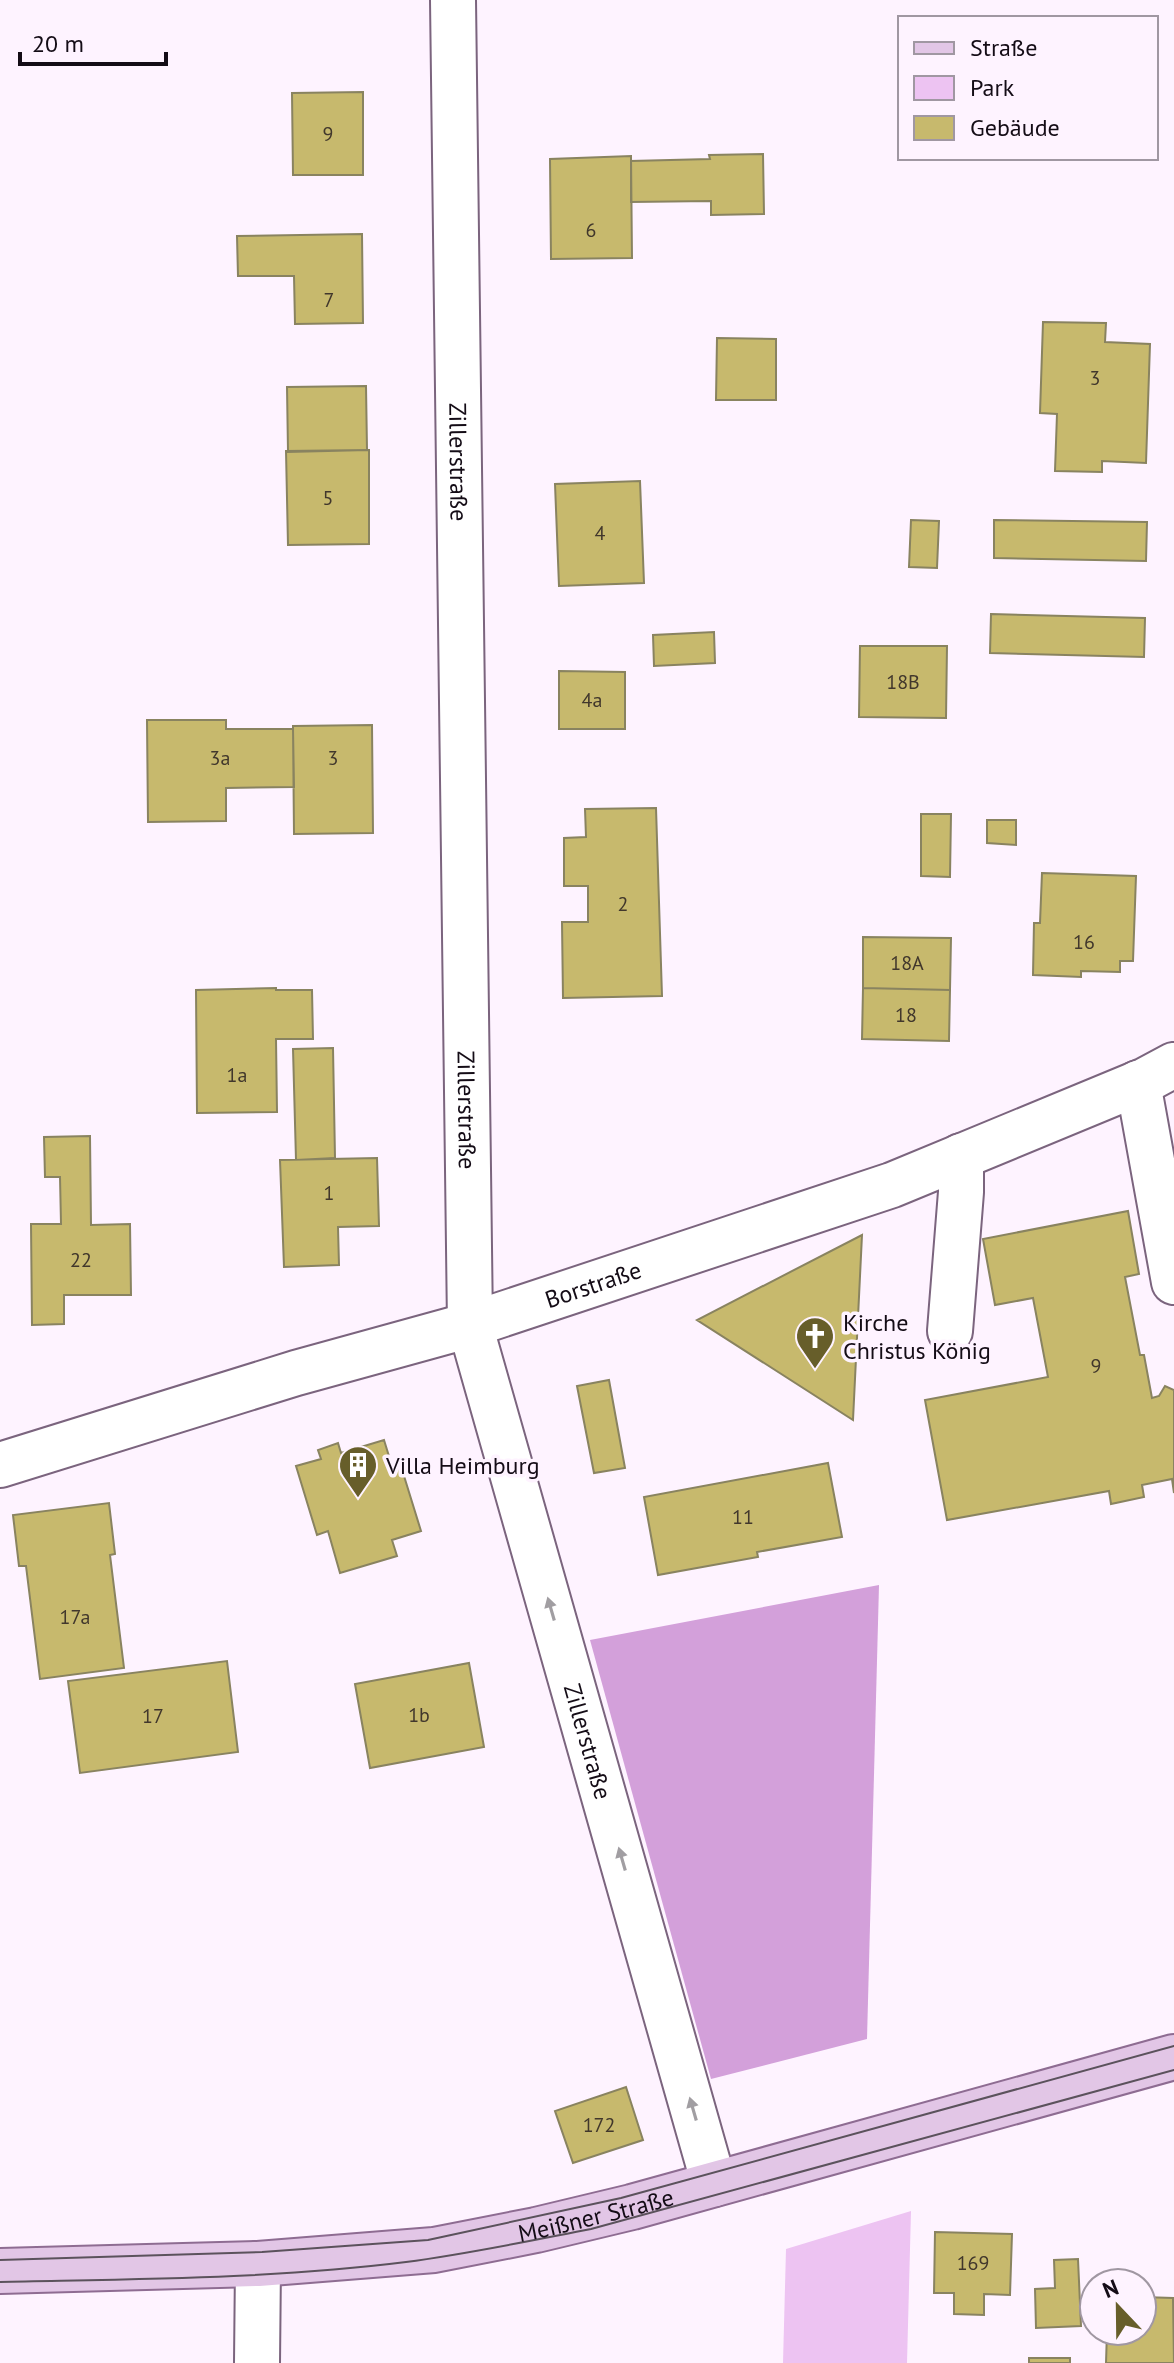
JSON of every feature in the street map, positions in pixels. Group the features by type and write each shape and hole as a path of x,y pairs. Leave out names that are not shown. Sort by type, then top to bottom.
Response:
{"main road":[{"name":"Meißner Straße","path":"0,2271 258,2264 434,2250 536,2230 714,2184 1174,2057"}],"street":[{"name":"Zillerstraße","path":"453,0 470,1325 714,2184"},
{"name":"Borstraße","path":"1,1461 470,1325 892,1185 1156,1074"},
{"path":"1156,1074 1174,1282"},
{"path":"950,1331 961,1156"},
{"path":"257,2363 258,2264"}],"green space":[{"path":"911,2211 907,2363 783,2363 786,2249"}],"shaded area":[{"path":"879,1585 867,2039 711,2079 590,1640"}],"building":[{"path":"363,92 363,175 293,175 292,93"},
{"path":"763,154 764,214 711,215 711,201 631,202 631,161"},
{"path":"631,156 632,258 551,259 550,159"},
{"path":"362,234 363,323 295,324 294,276 238,276 237,236"},
{"path":"1043,322 1106,323 1105,342 1150,344 1146,463 1102,461 1102,472 1055,471 1057,414 1040,413"},
{"path":"717,338 776,339 776,400 716,400"},
{"path":"366,386 367,450 288,452 287,387"},
{"path":"369,450 369,544 288,545 286,451"},
{"path":"640,481 644,583 559,586 555,484"},
{"path":"911,520 939,521 937,568 909,567"},
{"path":"994,520 1147,522 1146,561 994,558"},
{"path":"991,614 1145,618 1144,657 990,653"},
{"path":"714,632 715,663 654,666 653,635"},
{"path":"860,646 947,646 946,718 859,717"},
{"path":"559,671 625,672 625,729 559,729"},
{"path":"147,720 226,720 226,729 293,729 294,787 226,788 226,821 148,822"},
{"path":"372,725 373,833 294,834 293,726"},
{"path":"656,808 662,996 563,998 562,922 588,922 588,886 564,886 564,838 586,837 585,809"},
{"path":"921,814 951,814 950,877 921,876"},
{"path":"987,820 1016,820 1016,845 987,843"},
{"path":"1042,873 1136,876 1133,961 1120,961 1120,972 1081,971 1081,977 1033,975 1034,923 1040,923"},
{"path":"863,937 951,938 950,990 863,988"},
{"path":"863,988 950,990 949,1041 862,1039"},
{"path":"196,990 312,990 313,1039 276,1039 277,1112 197,1113"},
{"path":"333,1048 335,1158 296,1160 293,1049"},
{"path":"90,1136 91,1225 130,1224 131,1295 64,1295 64,1324 32,1325 31,1224 61,1224 60,1177 45,1177 44,1137"},
{"path":"377,1158 379,1226 338,1227 339,1265 284,1267 280,1160"},
{"path":"1128,1211 1139,1274 1125,1277 1140,1355 1144,1355 1152,1398 1159,1396 1165,1386 1174,1390 1174,1493 1172,1479 1142,1485 1144,1497 1111,1504 1109,1491 947,1520 925,1400 1048,1377 1033,1298 995,1305 983,1239"},
{"name":"Kirche Christus König","path":"862,1235 853,1420 697,1320"},
{"path":"609,1380 625,1468 594,1473 577,1386"},
{"name":"Villa Heimburg","path":"384,1440 392,1466 400,1463 421,1531 392,1540 397,1556 340,1573 328,1531 317,1535 296,1466 321,1459 318,1450 338,1443 341,1453"},
{"path":"828,1463 842,1537 757,1552 758,1557 658,1575 644,1497"},
{"path":"109,1503 115,1554 110,1555 124,1668 40,1679 26,1566 19,1566 13,1515"},
{"path":"227,1661 238,1752 80,1773 68,1681"},
{"path":"469,1663 484,1747 370,1768 355,1684"},
{"path":"626,2087 643,2140 573,2163 555,2111"},
{"path":"935,2232 1012,2234 1010,2295 984,2294 984,2315 954,2314 954,2293 934,2293"},
{"path":"1078,2259 1078,2326 1036,2328 1035,2289 1055,2288 1054,2260"},
{"path":"1158,2298 1173,2298 1174,2363 1106,2363 1106,2347 1158,2347"},
{"path":"1029,2358 1070,2358 1070,2363 1029,2363"}],"tram line":[{"path":"0,2260 262,2252 428,2240 621,2198 1174,2046"},
{"path":"0,2282 305,2272 406,2262 475,2251 591,2229 1174,2070"}],"place":[{"name":"Kirche Christus König","path":"815,1370"},
{"name":"Villa Heimburg","path":"358,1499"}]}
